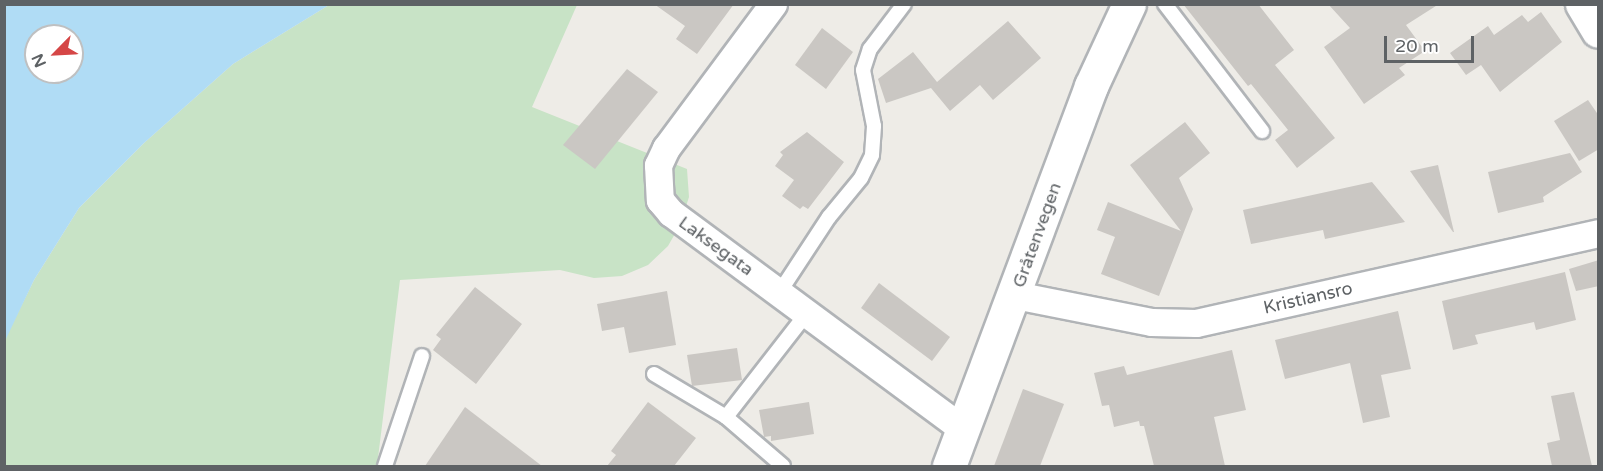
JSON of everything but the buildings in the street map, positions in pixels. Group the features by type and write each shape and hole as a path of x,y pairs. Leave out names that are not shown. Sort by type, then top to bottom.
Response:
{"street":[{"name":"Laksegata","path":"773,4 666,148 656,183 660,200 671,213 962,428"},
{"name":"Gråtenvegen","path":"949,466 1015,296 1091,86 1129,4"},
{"path":"1582,4 1599,31"},
{"name":"Kristiansro","path":"1015,296 1151,322 1196,323 1599,233"}],"lane":[{"path":"779,293 829,217 861,178 872,154 874,126 863,70 870,49 904,4"},
{"path":"1164,4 1262,131"},
{"path":"726,417 807,314"},
{"path":"385,466 422,356"},
{"path":"654,374 726,417 783,466"}],"green space":[{"path":"329,5 577,5 532,107 687,169 689,197 680,225 668,246 648,265 622,276 594,278 560,270 400,280 377,466 5,466 4,341 34,280 79,208 144,143 233,64"}],"water":[{"path":"5,4 329,5 233,64 144,143 79,208 34,280 5,341"}]}
